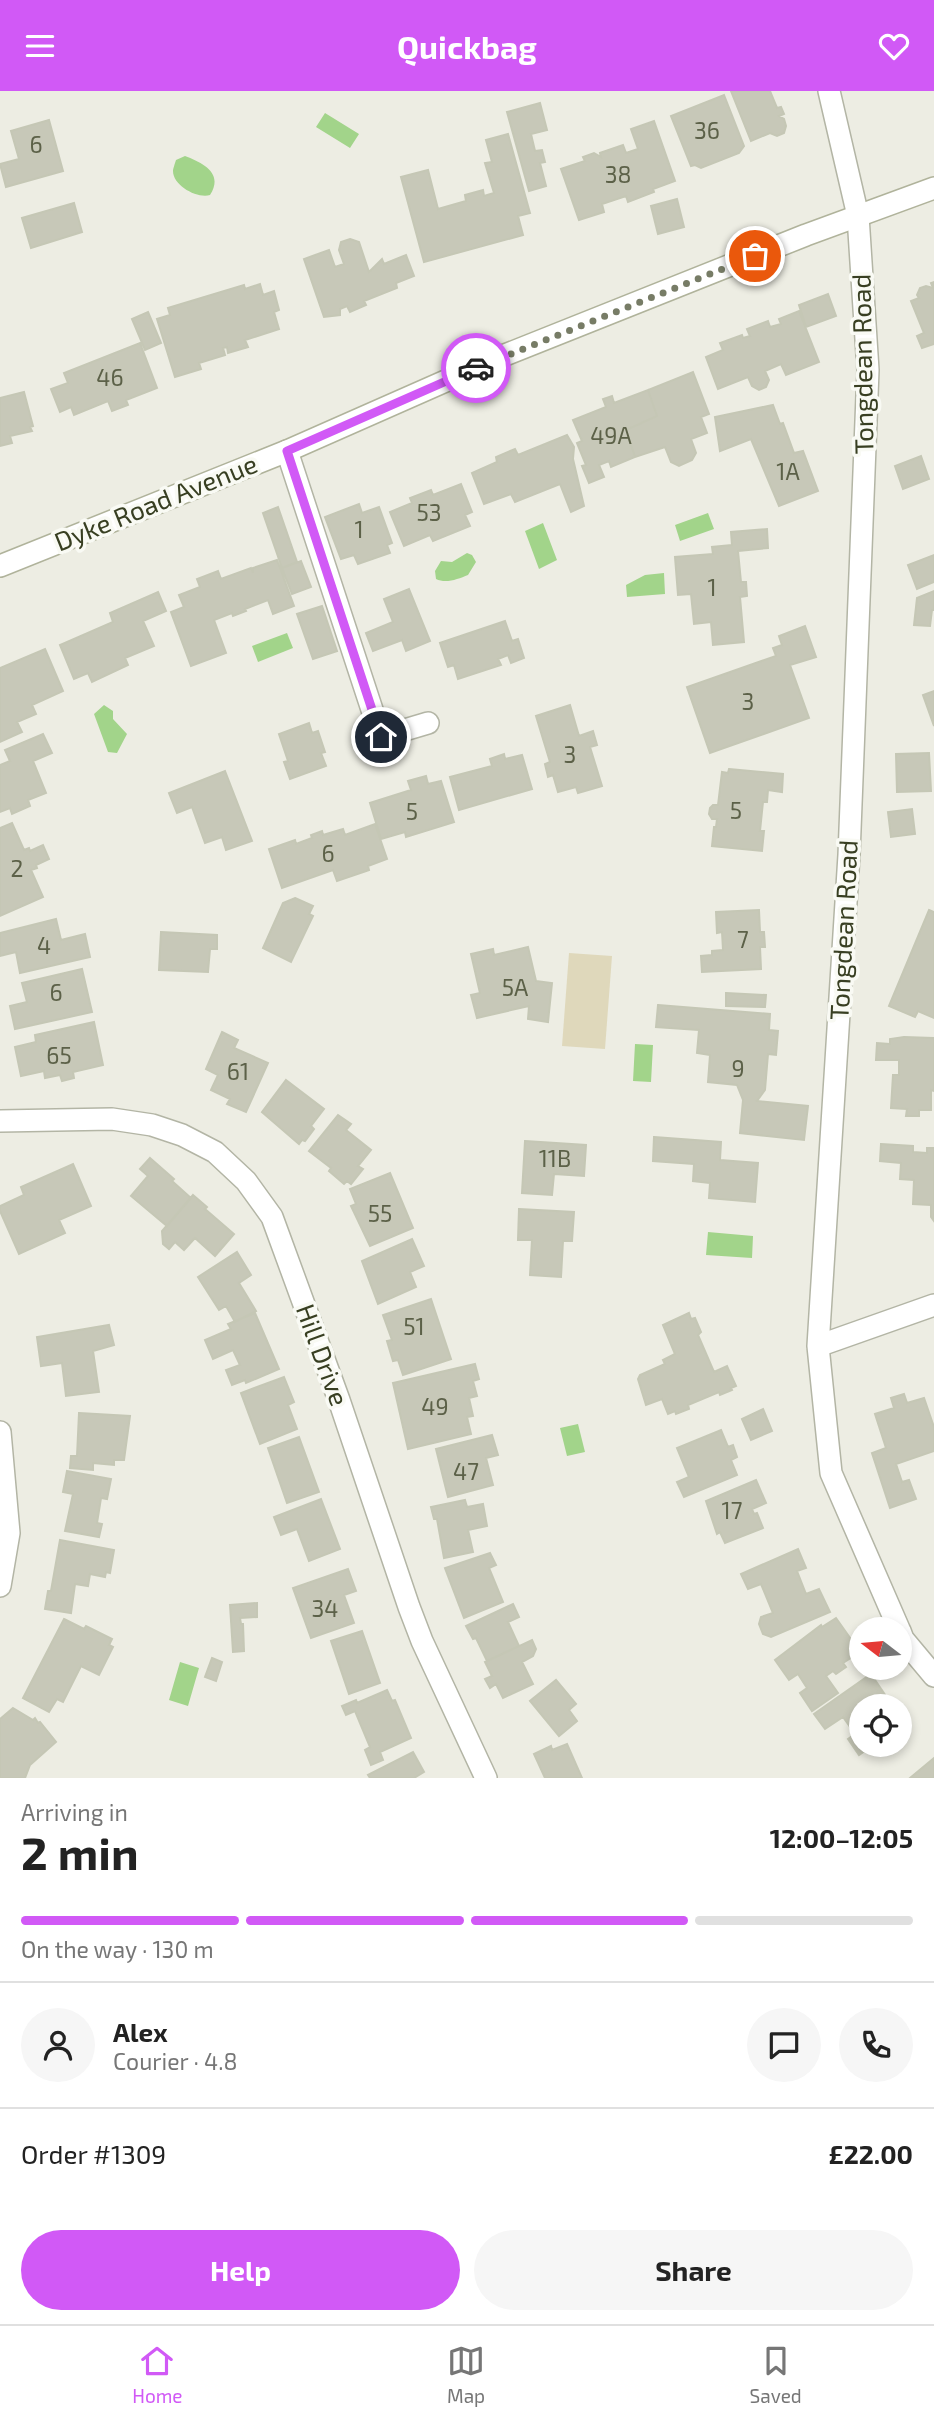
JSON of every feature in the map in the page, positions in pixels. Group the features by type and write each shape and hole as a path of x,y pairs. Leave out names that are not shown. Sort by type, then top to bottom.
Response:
{"street":[{"name":"Tongdean Road","path":"829,91 858,216 868,370 849,855 818,1346 831,1473 893,1617"},
{"name":"Dyke Road Avenue","path":"0,566 287,451 500,357 934,188"},
{"path":"287,451 381,737 428,723"},
{"name":"Hill Drive","path":"0,1121 112,1119 157,1126 215,1152 246,1181 266,1208 272,1217 339,1400 413,1618 486,1778"},
{"path":"818,1346 934,1305"},
{"path":"0,1432 9,1533 0,1586"},
{"name":"Tongdean Road","path":"912,1650 934,1676"}],"shaded area":[{"path":"325,113 359,134 350,148 316,127"},
{"path":"185,156 210,170 215,181 210,195 193,193 177,182 173,171 176,160"},
{"path":"708,513 714,529 680,541 675,525"},
{"path":"543,523 557,560 539,569 525,531"},
{"path":"467,553 472,555 476,562 468,575 448,581 436,579 435,571 441,561 452,562"},
{"path":"664,573 665,594 627,597 626,585 645,575"},
{"path":"287,633 293,648 258,662 252,646"},
{"path":"104,705 113,711 113,719 127,734 117,753 108,752 94,714"},
{"path":"569,953 612,956 605,1049 562,1046"},
{"path":"635,1044 653,1045 651,1082 633,1081"},
{"path":"708,1232 753,1236 752,1258 706,1255"},
{"path":"578,1424 585,1452 567,1456 560,1428"},
{"path":"180,1662 199,1668 188,1706 169,1700"}],"building":[{"path":"731,91 770,91 777,108 781,107 784,114 779,116 784,119 784,133 777,136 770,133 751,141"},
{"path":"724,95 744,146 739,153 701,168 691,166 671,116"},
{"path":"540,103 547,130 531,134 535,151 542,150 545,162 540,163 546,186 529,191 507,112"},
{"path":"49,120 63,171 6,187 0,164 19,159 11,131"},
{"path":"654,121 675,181 628,202 626,196 602,204 604,212 579,220 561,169 585,161 583,157 594,153 601,157 600,153 623,145 626,153 638,149 631,129"},
{"path":"508,134 530,213 518,216 523,235 424,262 401,177 428,170 438,209 466,201 465,195 483,190 484,196 494,193 485,163 492,162 486,140"},
{"path":"677,199 684,227 658,234 651,206"},
{"path":"74,203 82,232 31,248 22,218"},
{"path":"350,239 359,242 369,272 382,259 384,264 406,255 414,276 396,283 397,288 364,301 366,305 350,312 347,306 340,309 340,315 324,317 304,259 329,250 335,267 344,264 339,250 341,242"},
{"path":"934,282 934,344 922,348 917,336 924,333 911,301 919,298 917,295 920,288 933,288 931,283"},
{"path":"260,284 263,295 274,291 279,310 274,312 279,329 245,340 248,347 228,353 227,347 223,348 225,355 199,363 201,369 175,377 157,319 170,315 168,308 244,285 245,289"},
{"path":"828,294 836,316 806,327 799,305"},
{"path":"799,311 819,362 786,375 781,364 765,371 769,380 766,387 759,390 752,386 748,377 718,389 706,357 723,350 720,343 742,335 743,338 750,336 747,329 768,321 770,327 781,324 779,319"},
{"path":"148,312 161,343 145,350 132,319"},
{"path":"140,343 157,388 126,400 128,405 112,411 108,401 74,415 71,407 60,412 51,389 68,383 64,373"},
{"path":"693,372 709,414 701,417 707,433 691,439 696,453 692,460 679,466 671,462 665,447 635,457 626,430 657,416 648,390"},
{"path":"648,390 657,416 626,430 635,457 611,467 609,461 599,465 604,477 589,483 582,466 586,465 577,443 582,441 573,420 606,407 603,399 612,396 614,403"},
{"path":"24,392 32,431 10,436 12,443 0,446 0,398"},
{"path":"773,405 794,453 803,451 818,491 779,506 751,439 720,451 715,417"},
{"path":"567,435 574,447 573,459 584,506 571,512 560,484 515,502 511,494 484,504 472,473 497,462 496,457 515,449 518,455"},
{"path":"921,456 929,479 903,489 895,466"},
{"path":"461,484 472,512 465,515 470,526 433,541 430,535 404,546 390,512 412,503 410,498 431,490 433,495"},
{"path":"359,504 362,513 379,507 392,543 387,545 390,553 358,564 354,555 341,559 325,517"},
{"path":"278,507 297,562 282,568 263,513"},
{"path":"767,529 768,548 738,551 741,582 746,582 747,596 740,597 744,642 713,645 711,622 694,624 691,594 678,595 675,557 713,554 712,547 732,545 731,532"},
{"path":"934,555 934,582 917,589 908,565"},
{"path":"277,560 294,606 273,614 268,600 233,616 232,613 214,620 226,653 191,666 171,612 184,607 179,595 200,587 197,579 218,571 221,579 251,568 253,573 253,568"},
{"path":"301,561 311,587 292,594 282,568"},
{"path":"409,589 430,641 406,651 402,640 373,651 366,633 393,622 384,599"},
{"path":"934,591 934,610 930,626 914,625 917,598"},
{"path":"158,592 166,611 143,621 154,646 125,658 128,665 92,682 88,673 74,679 60,645 113,622 110,613"},
{"path":"322,606 337,651 313,659 297,614"},
{"path":"505,621 512,641 518,639 524,658 511,663 508,655 498,659 501,665 458,679 454,665 448,667 440,643"},
{"path":"805,626 816,657 790,665 809,718 710,753 687,687 776,656 773,648 782,645 779,636"},
{"path":"45,649 63,691 32,705 36,714 17,722 22,732 0,742 0,668"},
{"path":"934,691 934,726 923,695"},
{"path":"570,705 579,736 593,731 597,745 590,747 602,786 578,793 576,787 558,792 553,775 548,777 545,764 550,762 536,716"},
{"path":"309,723 312,733 318,731 325,752 321,753 326,766 290,779 284,762 288,761 279,734"},
{"path":"43,734 52,753 33,761 46,793 28,800 30,806 12,814 10,808 0,812 0,765 10,761 5,750"},
{"path":"929,753 931,791 897,792 896,754"},
{"path":"504,754 505,759 522,755 532,789 459,810 450,777 492,766 490,759"},
{"path":"729,769 783,774 782,792 768,790 767,802 763,802 760,831 764,831 762,851 712,846 717,819 712,819 710,808 718,805 722,772 728,773"},
{"path":"225,771 252,841 226,850 222,837 205,843 192,807 177,813 169,793"},
{"path":"426,776 428,784 441,781 454,822 406,837 405,832 381,839 370,803 411,790 408,781"},
{"path":"912,809 915,834 891,837 888,812"},
{"path":"12,823 24,850 29,848 30,851 43,845 49,859 31,870 43,897 0,916 0,828"},
{"path":"375,824 387,859 368,866 369,870 337,881 333,870 282,888 269,849 295,840 296,844 322,831 323,835 343,829 345,835"},
{"path":"295,898 313,906 309,914 313,916 291,962 263,948 283,903"},
{"path":"759,910 760,932 764,932 765,947 760,947 761,969 702,972 701,956 723,950 722,932 717,933 716,912"},
{"path":"929,910 934,912 934,1018 918,1011 915,1017 889,1006"},
{"path":"56,919 61,940 85,934 90,957 20,973 16,952 0,956 0,933"},
{"path":"161,932 217,935 217,949 210,949 208,972 159,970"},
{"path":"528,947 536,981 552,983 548,1022 528,1019 529,1006 477,1018 471,995 480,993 471,954 493,949 494,955"},
{"path":"82,969 92,1012 15,1029 10,1006 27,1002 22,983"},
{"path":"726,993 766,995 765,1007 726,1006"},
{"path":"658,1005 770,1014 769,1030 778,1031 776,1055 768,1054 765,1090 757,1101 808,1106 804,1140 740,1133 743,1100 737,1085 708,1082 710,1055 697,1053 699,1030 656,1027"},
{"path":"94,1022 103,1065 73,1072 74,1078 62,1081 60,1075 45,1078 44,1071 21,1076 15,1047 36,1042 35,1035"},
{"path":"222,1032 238,1040 234,1048 268,1063 246,1112 227,1104 230,1099 211,1090 218,1075 206,1069"},
{"path":"934,1038 934,1091 931,1090 931,1110 919,1110 919,1116 906,1116 907,1109 891,1108 893,1075 899,1075 899,1060 876,1060 877,1043 890,1044 890,1039"},
{"path":"286,1080 324,1109 311,1126 314,1129 305,1141 302,1140 299,1144 262,1112"},
{"path":"338,1115 351,1124 346,1130 371,1150 358,1166 363,1169 351,1184 347,1181 344,1184 329,1171 331,1168 309,1151"},
{"path":"654,1137 721,1142 720,1160 758,1163 755,1202 709,1198 710,1183 693,1181 694,1164 653,1161"},
{"path":"525,1141 586,1145 584,1176 554,1174 552,1195 522,1193"},
{"path":"881,1144 913,1146 913,1152 927,1153 927,1148 934,1148 934,1221 931,1217 931,1205 913,1204 914,1180 900,1179 901,1163 880,1161"},
{"path":"150,1158 191,1198 167,1226 131,1196 148,1176 140,1169"},
{"path":"73,1164 91,1206 59,1220 65,1233 19,1254 0,1206 24,1195 21,1187"},
{"path":"390,1173 413,1228 370,1246 351,1206 356,1204 350,1189"},
{"path":"193,1195 234,1234 215,1256 195,1238 184,1250 175,1242 169,1249 163,1244 162,1231"},
{"path":"519,1209 574,1212 572,1241 563,1241 561,1277 530,1275 532,1240 518,1240"},
{"path":"412,1239 424,1266 410,1272 416,1287 378,1304 362,1261"},
{"path":"237,1252 251,1275 239,1283 256,1311 235,1322 226,1306 219,1310 198,1277"},
{"path":"431,1299 451,1359 403,1375 398,1360 393,1361 387,1341 392,1340 383,1315"},
{"path":"255,1313 279,1369 246,1383 245,1380 232,1385 226,1370 240,1365 233,1350 213,1359 205,1340 231,1329 228,1324"},
{"path":"689,1313 691,1319 695,1318 701,1332 698,1335 714,1372 727,1366 736,1386 720,1395 719,1392 688,1405 689,1409 668,1414 662,1399 646,1405 638,1379 640,1375 665,1364 663,1360 675,1354 663,1325"},
{"path":"109,1325 114,1345 93,1351 99,1392 66,1396 62,1363 41,1366 37,1337"},
{"path":"475,1364 479,1379 473,1381 477,1396 469,1398 473,1416 467,1417 471,1434 408,1449 393,1383"},
{"path":"284,1377 294,1402 288,1405 297,1429 260,1444 241,1393"},
{"path":"904,1394 907,1403 924,1398 934,1427 934,1451 896,1464 902,1482 909,1480 916,1499 890,1508 872,1453 886,1448 875,1414 894,1408 891,1398"},
{"path":"763,1409 772,1431 751,1440 742,1419"},
{"path":"79,1413 130,1416 124,1460 114,1460 114,1465 93,1463 93,1470 70,1468 71,1456 77,1456"},
{"path":"721,1430 728,1447 733,1445 737,1457 731,1460 737,1475 684,1497 677,1482 689,1477 677,1448"},
{"path":"492,1435 498,1455 486,1458 493,1485 448,1497 436,1449"},
{"path":"299,1437 319,1492 287,1503 268,1448"},
{"path":"67,1471 111,1479 107,1499 101,1498 97,1523 102,1524 99,1537 65,1531 73,1494 63,1492"},
{"path":"756,1480 766,1503 752,1509 754,1514 757,1513 763,1528 725,1543 720,1532 717,1534 706,1501"},
{"path":"321,1499 340,1549 309,1561 297,1529 281,1535 274,1517"},
{"path":"465,1500 467,1507 483,1504 487,1526 468,1530 473,1552 444,1558 437,1519 434,1519 431,1507"},
{"path":"60,1540 114,1550 110,1573 106,1572 105,1577 90,1574 88,1586 75,1584 71,1613 45,1609"},
{"path":"798,1549 806,1568 797,1571 806,1594 819,1589 830,1612 771,1637 763,1634 759,1624 761,1617 773,1613 761,1584 748,1589 741,1574"},
{"path":"490,1553 496,1565 489,1568 503,1602 464,1618 445,1568"},
{"path":"348,1569 356,1591 344,1595 354,1623 311,1638 293,1588"},
{"path":"257,1603 257,1617 240,1618 243,1624 244,1651 233,1652 230,1605"},
{"path":"513,1604 519,1617 508,1622 519,1646 487,1661 476,1638 473,1639 466,1626"},
{"path":"836,1618 849,1636 849,1659 843,1663 846,1667 836,1674 833,1671 826,1676 838,1693 812,1711 800,1693 807,1688 798,1674 789,1680 775,1660 821,1625 822,1627"},
{"path":"64,1619 112,1639 109,1645 113,1647 99,1675 81,1666 63,1702 57,1699 49,1712 23,1698"},
{"path":"362,1631 380,1683 349,1694 331,1641"},
{"path":"532,1640 536,1649 533,1656 522,1662 533,1684 503,1698 496,1684 490,1688 485,1679 492,1676 485,1662"},
{"path":"212,1658 222,1662 216,1681 205,1677"},
{"path":"556,1680 576,1704 569,1710 577,1721 559,1736 530,1701"},
{"path":"862,1680 875,1680 885,1694 849,1694 849,1726 843,1717 825,1729 814,1714"},
{"path":"387,1690 392,1701 395,1700 411,1738 380,1752 383,1760 371,1765 365,1750 370,1747 355,1711 346,1715 342,1706 356,1700 357,1703"},
{"path":"13,1708 33,1720 35,1718 56,1742 30,1765 25,1778 0,1778 0,1719"},
{"path":"567,1744 582,1778 545,1778 534,1754 551,1746 552,1750"},
{"path":"413,1752 424,1772 414,1778 370,1778 368,1775"},
{"path":"934,1758 934,1778 910,1778"}],"way so far":[{"path":"476,368 755,256"}],"route":[{"path":"381,737 287,451 476,368"}]}
